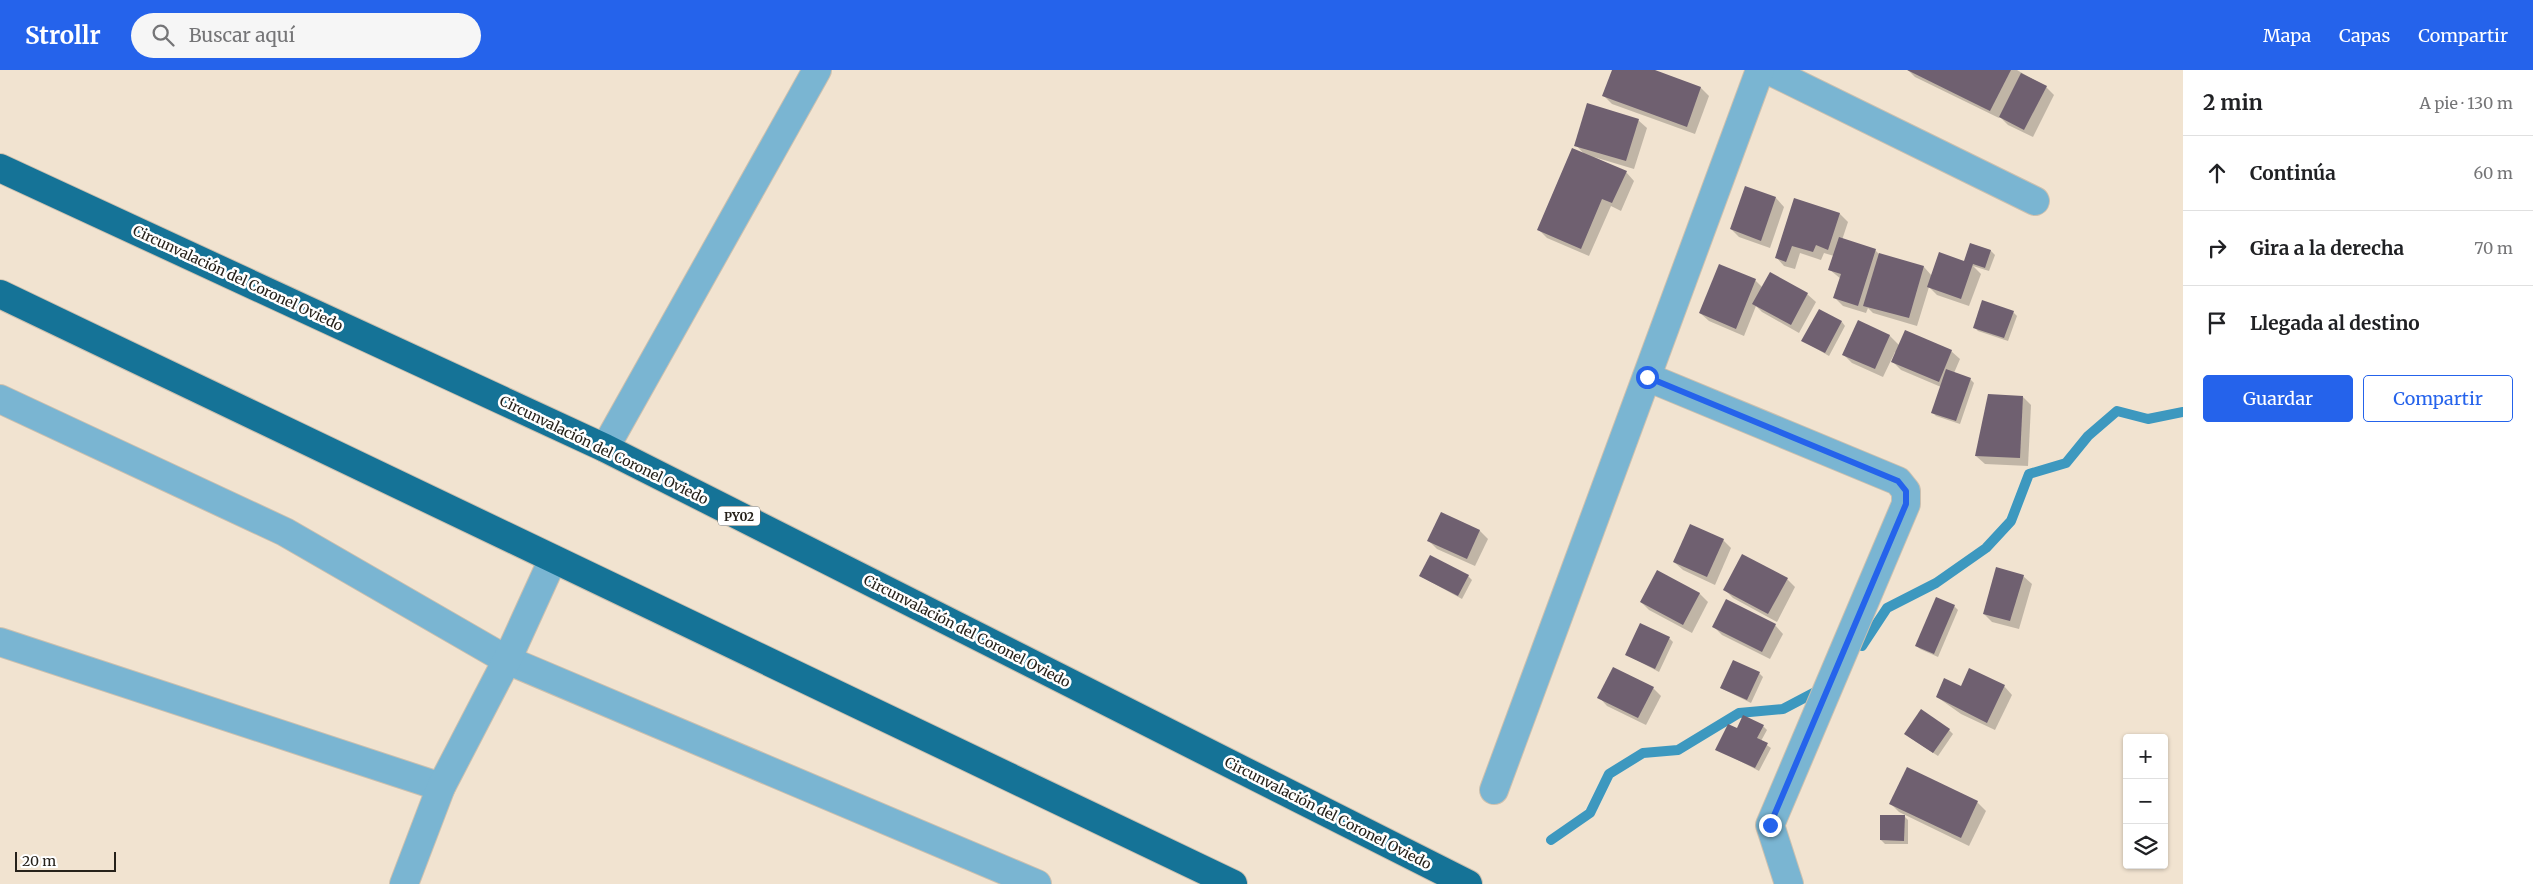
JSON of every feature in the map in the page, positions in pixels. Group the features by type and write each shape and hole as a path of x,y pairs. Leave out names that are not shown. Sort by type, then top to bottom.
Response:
{"highway":[{"name":"Circunvalación del Coronel Oviedo","path":"0,168 605,448 1468,884"},
{"path":"0,294 1233,884"}],"street":[{"path":"605,448 817,70"},
{"path":"1494,790 1760,70"},
{"path":"1768,70 2035,201"},
{"path":"1647,377 1898,481 1906,491 1906,504 1770,825 1789,884"},
{"path":"0,398 285,532 507,660 1037,884"},
{"path":"404,884 441,787 507,660 553,559"},
{"path":"0,642 441,787"}],"building":[{"path":"1612,70 1655,70 1701,87 1687,127 1602,96"},
{"path":"1907,70 2011,70 1990,111"},
{"path":"2021,73 2047,86 2024,130 1999,117"},
{"path":"1587,103 1639,119 1626,161 1574,146"},
{"path":"1572,148 1627,171 1612,203 1602,199 1581,249 1537,230"},
{"path":"1745,186 1776,197 1761,241 1730,229"},
{"path":"1794,198 1840,213 1828,250 1816,245 1813,252 1792,246 1786,262 1775,258"},
{"path":"1839,237 1876,249 1858,306 1833,298 1841,274 1828,270"},
{"path":"1970,243 1991,250 1985,268 1973,264 1961,299 1927,287 1939,252 1964,261"},
{"path":"1879,253 1924,266 1909,318 1863,306"},
{"path":"1719,264 1756,279 1736,329 1699,313"},
{"path":"1770,272 1808,293 1791,325 1752,304"},
{"path":"1982,300 2014,311 2004,338 1973,328"},
{"path":"1819,309 1842,321 1825,353 1801,341"},
{"path":"1858,320 1890,335 1875,369 1842,355"},
{"path":"1905,330 1952,350 1939,382 1891,362"},
{"path":"1946,369 1971,378 1956,421 1931,413"},
{"path":"1988,394 2023,396 2020,458 1975,456"},
{"path":"1441,512 1480,530 1467,559 1427,541"},
{"path":"1690,524 1724,539 1707,577 1673,562"},
{"path":"1742,554 1788,578 1768,614 1723,590"},
{"path":"1430,555 1469,575 1458,596 1419,576"},
{"path":"1996,567 2024,575 2010,621 1983,614"},
{"path":"1657,570 1700,593 1683,625 1640,602"},
{"path":"1936,597 1955,605 1934,654 1915,646"},
{"path":"1726,599 1776,624 1762,652 1712,627"},
{"path":"1640,623 1670,637 1655,669 1625,655"},
{"path":"1733,660 1760,672 1747,700 1720,688"},
{"path":"1613,667 1654,687 1638,718 1597,698"},
{"path":"1969,668 2005,685 1987,723 1936,697 1944,678 1961,686"},
{"path":"1921,709 1950,729 1933,753 1904,734"},
{"path":"1743,715 1764,725 1757,738 1768,743 1755,768 1715,750 1728,724 1737,728"},
{"path":"1907,767 1978,801 1961,838 1889,804"},
{"path":"1880,815 1905,815 1904,841 1880,840"}],"waterway":[{"path":"1862,646 1887,608 1936,583 1986,548 2011,521 2029,474 2066,463 2088,436 2117,411 2148,419 2183,412"},
{"path":"1551,840 1590,813 1609,774 1643,753 1678,750 1739,713 1783,709 1821,689"}],"route":[{"path":"1647,377 1898,481 1906,491 1906,504 1770,825"}]}
